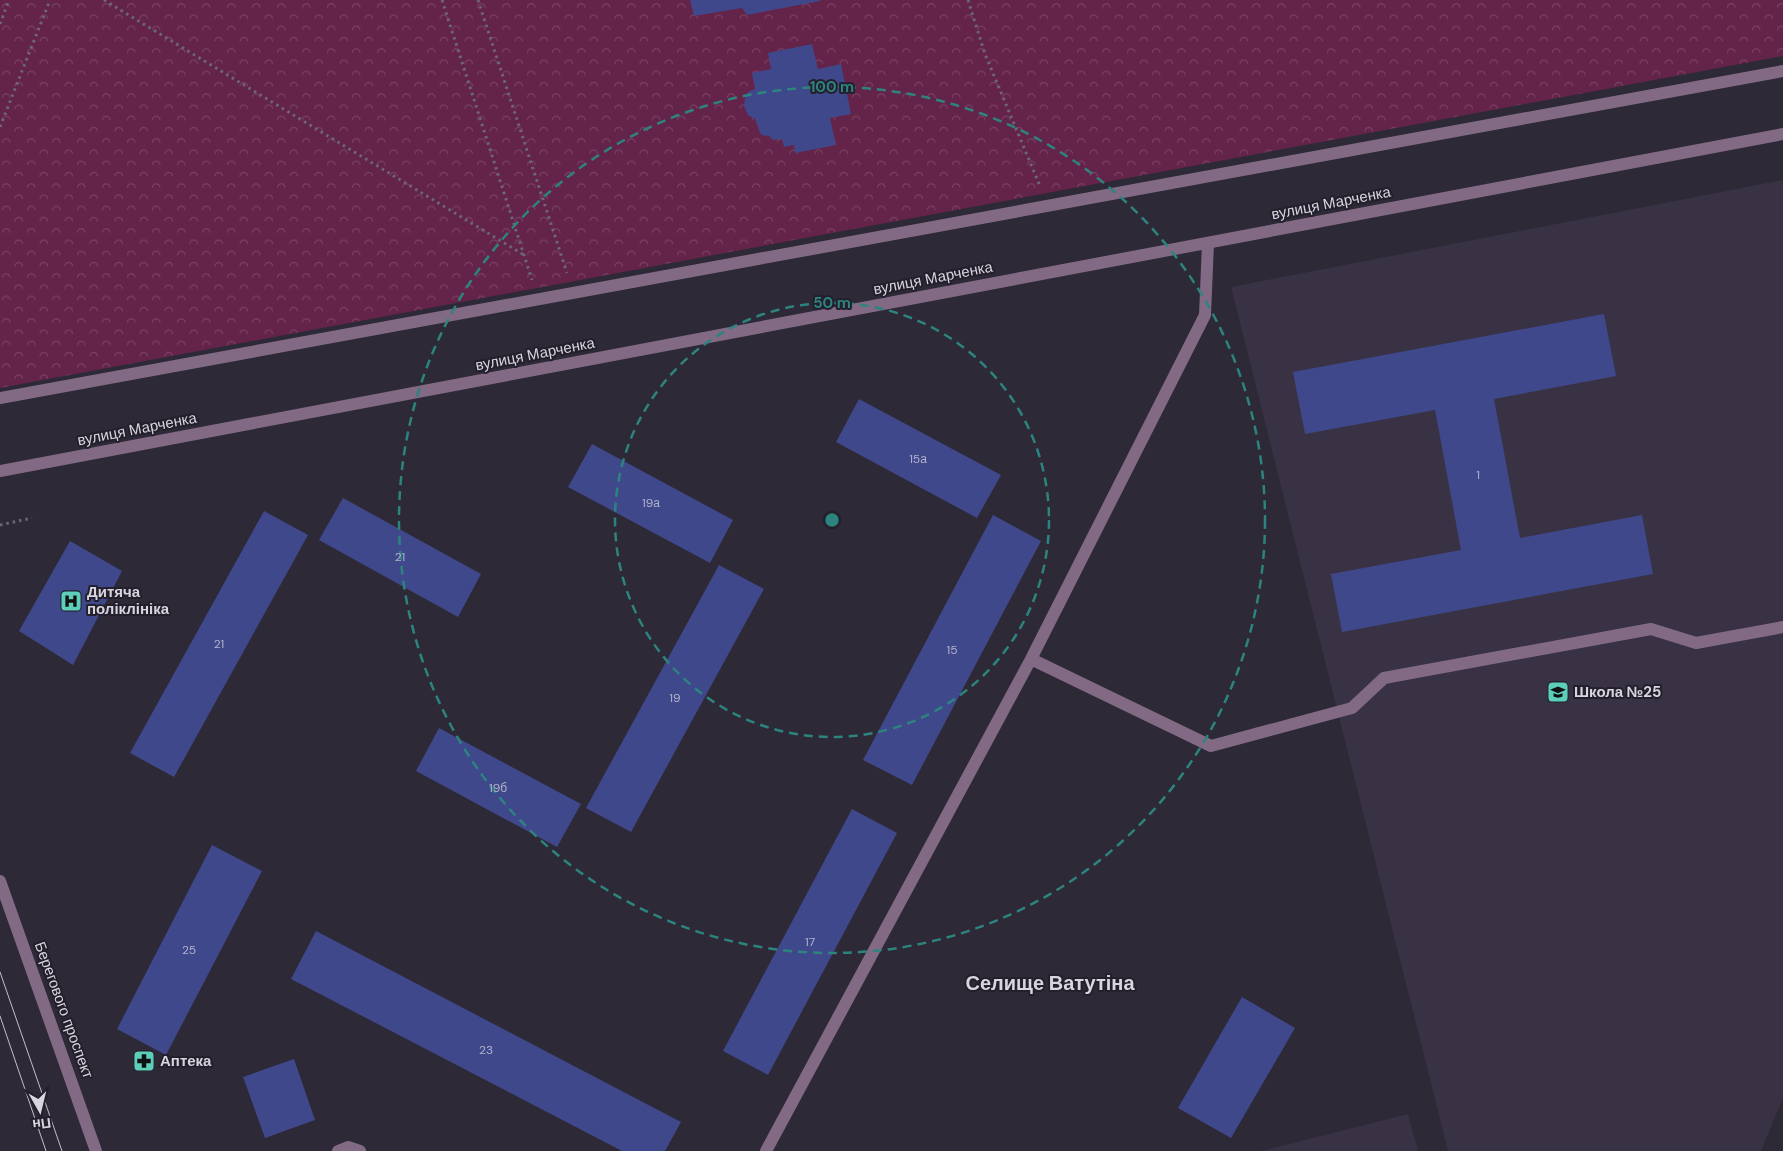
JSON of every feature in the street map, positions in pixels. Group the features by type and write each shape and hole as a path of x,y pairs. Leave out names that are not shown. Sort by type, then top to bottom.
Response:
{"street":[{"path":"0,398 1783,71"},
{"name":"вулиця Марченка","path":"0,471 1783,134"},
{"path":"766,1151 1031,659 1205,315 1208,243"},
{"path":"1031,659 1211,746 1352,708 1384,678 1651,629 1696,642 1783,627"},
{"name":"Берегового проспект","path":"0,881 96,1151"},
{"path":"338,1151 348,1147 360,1151"}],"path":[{"path":"0,24 9,0"},
{"path":"0,127 50,0"},
{"path":"104,0 524,255"},
{"path":"442,0 538,299"},
{"path":"478,0 574,292"},
{"path":"968,0 985,54 1049,206"},
{"path":"0,525 32,518"}],"shaded area":[{"name":"Школа №25","path":"1783,180 1783,1098 1761,1151 1448,1151 1231,287"},
{"path":"1408,1114 1418,1151 1261,1151"}],"green space":[{"path":"0,0 1783,0 1783,56 0,388"}],"building":[{"path":"690,0 820,1 747,15 742,8 694,16"},
{"path":"812,44 818,69 841,64 851,114 830,118 836,145 795,153 794,145 784,147 782,139 773,140 769,136 761,135 755,119 748,115 744,106 745,99 748,92 755,89 752,73 771,69 768,53"},
{"path":"1604,314 1616,376 1494,399 1520,538 1642,515 1653,574 1342,632 1331,574 1461,550 1435,410 1305,434 1293,372"},
{"path":"859,399 1001,475 977,518 836,442"},
{"path":"592,444 733,520 710,563 568,487"},
{"path":"343,498 481,574 458,617 319,540"},
{"path":"264,511 308,535 174,777 130,753"},
{"path":"993,515 1041,541 912,785 863,760"},
{"name":"Дитяча поліклініка","path":"70,541 122,571 73,665 19,631"},
{"path":"719,565 764,589 631,832 586,808"},
{"path":"439,728 581,804 557,847 416,771"},
{"path":"852,809 897,833 768,1075 723,1051"},
{"path":"212,845 262,871 166,1055 117,1029"},
{"path":"316,931 681,1122 665,1151 622,1151 291,979"},
{"path":"1242,997 1295,1028 1231,1138 1178,1108"},
{"path":"294,1059 315,1120 265,1138 243,1077"}],"tram line":[{"path":"0,972 62,1151"},
{"path":"0,1016 46,1151"}],"place":[{"name":"Дитяча поліклініка","path":"71,601"},
{"name":"Школа №25","path":"1558,692"},
{"name":"Аптека","path":"144,1061"}],"district":[{"name":"Селище Ватутіна","path":"1050,983"}]}
